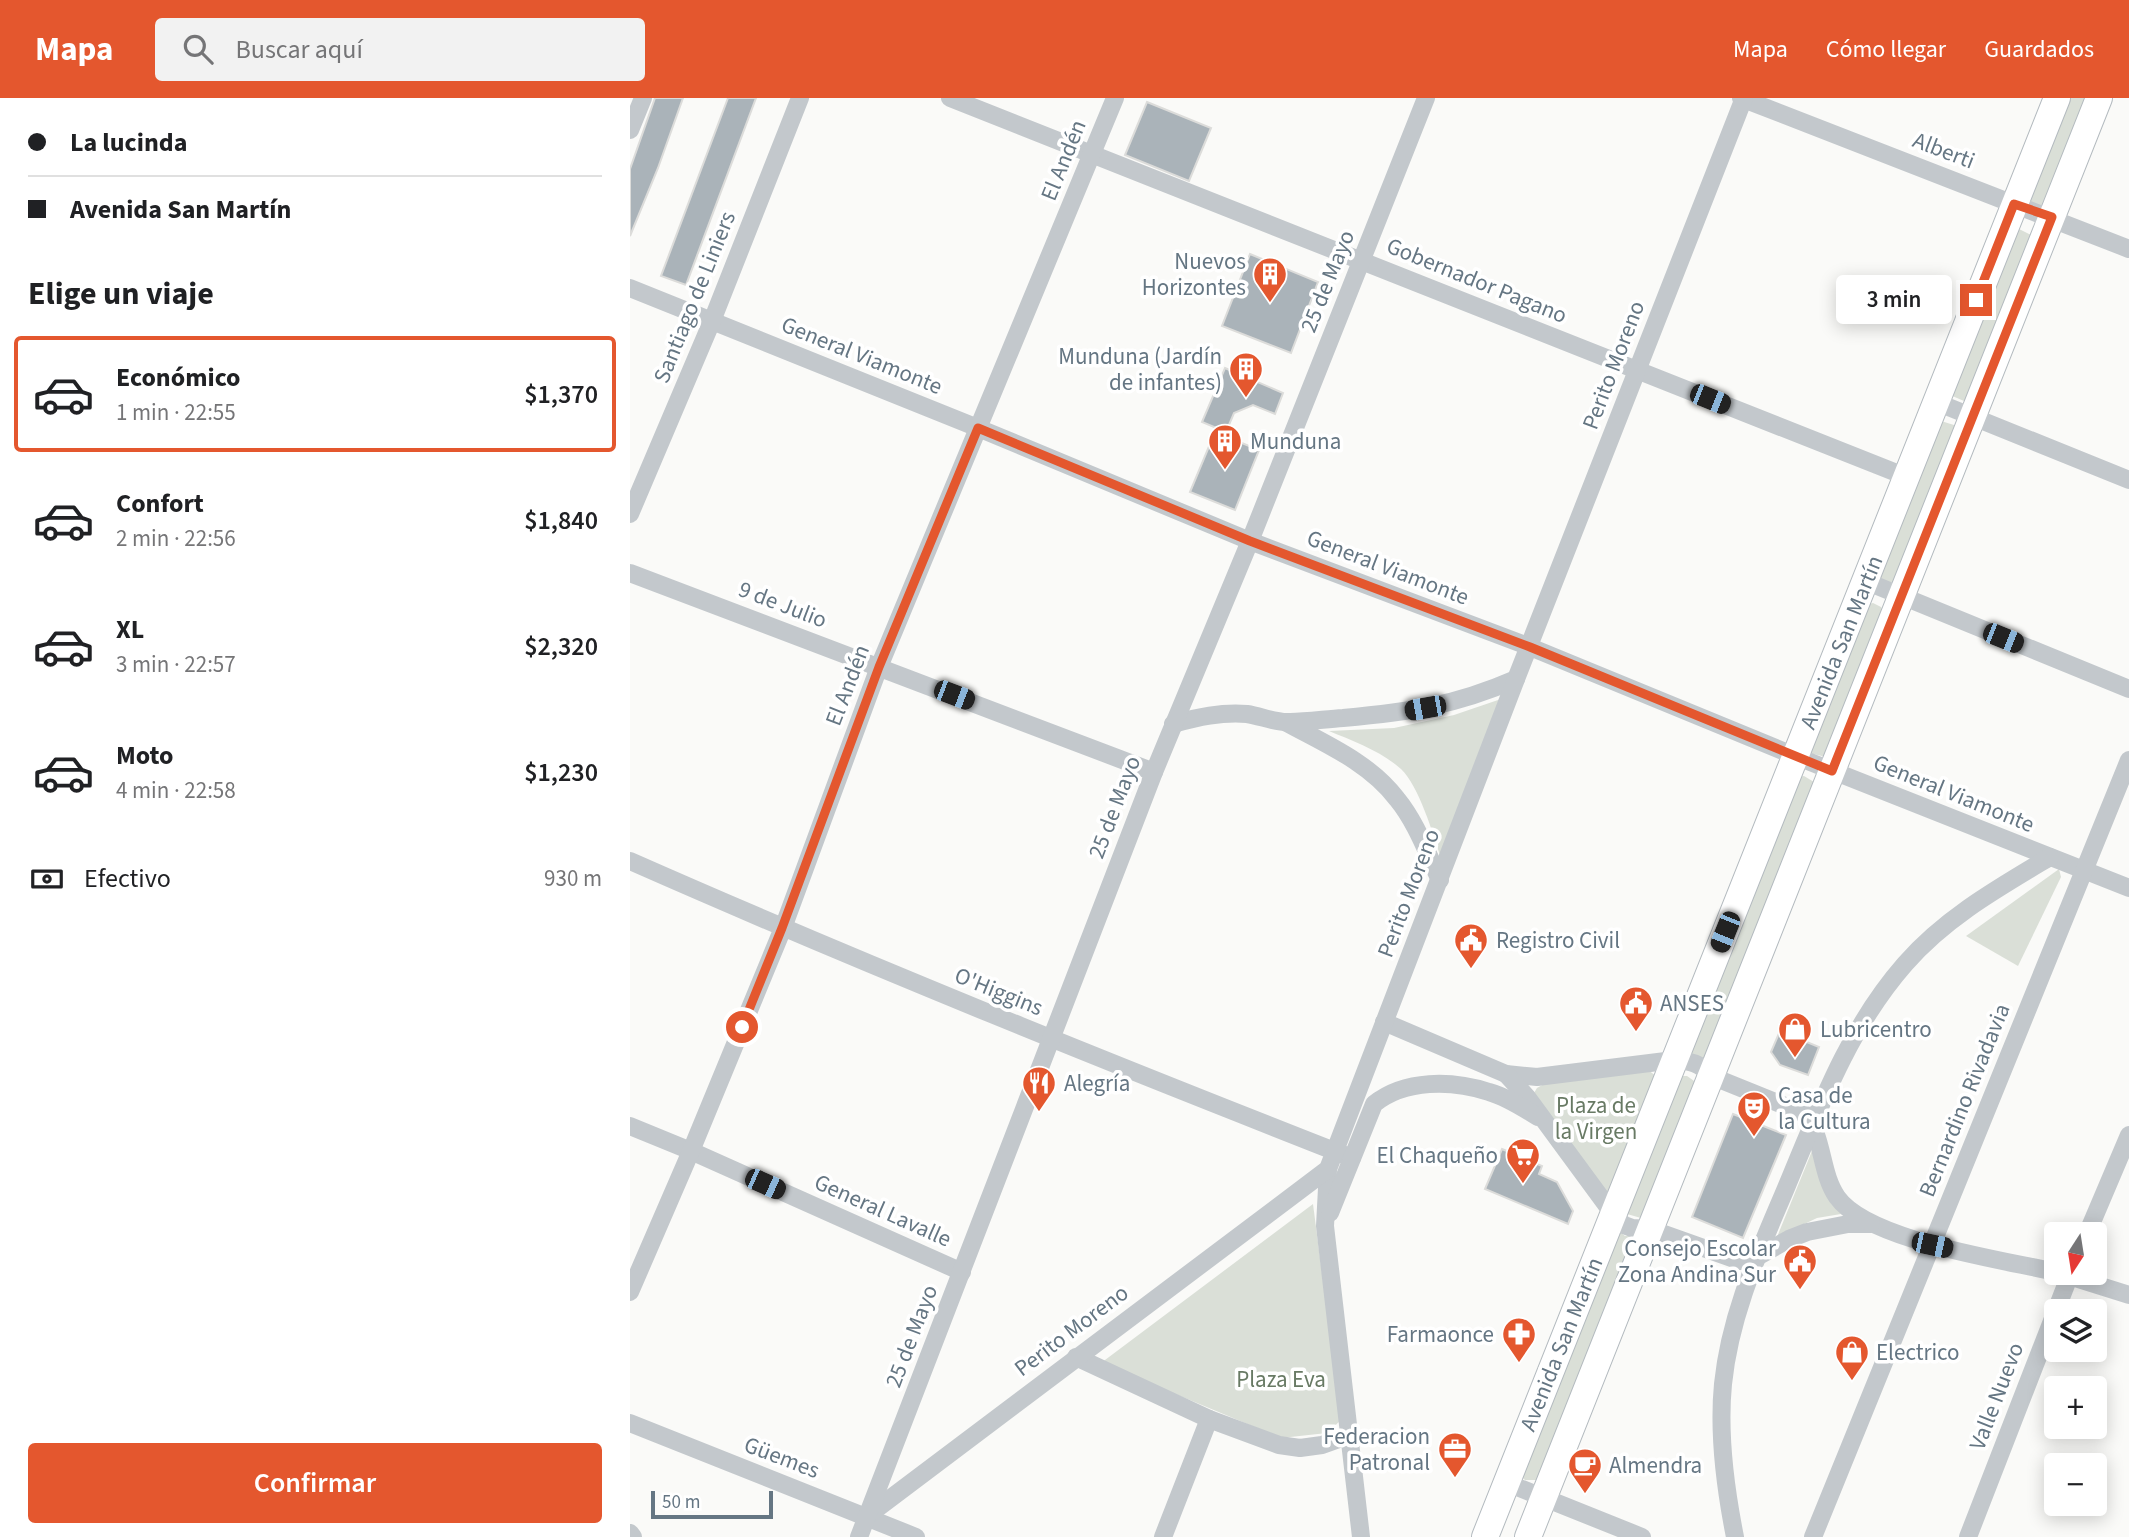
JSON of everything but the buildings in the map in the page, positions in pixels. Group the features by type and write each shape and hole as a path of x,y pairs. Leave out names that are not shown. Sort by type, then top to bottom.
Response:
{"main road":[{"name":"Avenida San Martín","path":"1485,1537 2057,98"},
{"name":"Avenida San Martín","path":"1528,1537 2099,98"}],"street":[{"path":"630,130 643,98"},
{"name":"Santiago de Liniers","path":"630,514 712,321 800,98"},
{"name":"Gobernador Pagano","path":"950,98 1907,477"},
{"name":"El Andén","path":"630,1292 782,928 879,667 1115,98"},
{"name":"25 de Mayo","path":"859,1537 1154,772 1250,541 1426,98"},
{"name":"Alberti","path":"1743,98 2129,248"},
{"name":"Perito Moreno","path":"867,1517 1328,1169 1743,98"},
{"name":"General Viamonte","path":"630,288 1250,541 1530,647 1832,771 2129,888"},
{"path":"1936,402 2129,480"},
{"name":"9 de Julio","path":"630,573 1154,772"},
{"path":"1865,581 2129,689"},
{"path":"1287,723 1405,712 1446,705 1516,679"},
{"path":"1173,724 1200,716 1248,714 1287,723 1350,756 1396,797 1407,812 1440,880"},
{"name":"Bernardino Rivadavia","path":"1813,1537 2129,760"},
{"path":"1735,1537 1721,1432 1722,1385 1729,1339 1743,1291 1852,1037 1876,1000 1906,963 1937,933 1968,908 2050,857"},
{"name":"O'Higgins","path":"630,860 782,928 1051,1039 1352,1158"},
{"path":"1384,1022 1506,1074 1537,1077 1674,1060 1692,1061 1711,1076 1805,1114 1813,1124 1827,1178 1838,1199 1851,1212 1871,1224 1932,1245 2044,1269"},
{"path":"1506,1074 1527,1097 1613,1214 1624,1225 1650,1229 1733,1260 1747,1261 1807,1232 1848,1224 1871,1224"},
{"path":"1325,1226 1374,1104 1387,1093 1417,1085 1450,1084 1489,1091 1544,1121"},
{"name":"General Lavalle","path":"630,1126 962,1272"},
{"path":"2092,1222 2129,1135"},
{"path":"1328,1169 1325,1226 1362,1537"},
{"name":"Valle Nuevo","path":"1968,1537 2059,1285"},
{"path":"2099,1285 2129,1295"},
{"path":"1076,1357 1209,1419 1279,1445 1322,1445 1350,1435"},
{"path":"1163,1537 1209,1419"},
{"name":"Güemes","path":"630,1423 916,1537"},
{"path":"1507,1483 1642,1537"},
{"path":"630,1533 633,1537"}],"green space":[{"path":"2064,98 2090,98 2044,207 2028,201"},
{"path":"2019,229 2031,235 1969,399 1964,401 1950,395"},
{"path":"1941,421 1954,425 1956,431 1894,582 1886,582 1877,573"},
{"path":"1873,603 1881,607 1884,614 1826,757 1809,753 1865,605"},
{"path":"1501,699 1441,858 1419,798 1401,769 1376,752 1329,731 1394,728 1454,715"},
{"path":"1804,776 1814,782 1711,1061 1690,1054 1798,777"},
{"path":"2059,869 2061,877 2018,966 1966,936"},
{"name":"Plaza de la Virgen","path":"1648,1070 1656,1076 1608,1195 1534,1093 1544,1084"},
{"path":"1681,1076 1687,1076 1697,1083 1641,1218 1627,1214"},
{"path":"1812,1151 1841,1214 1817,1218 1777,1237"},
{"name":"Plaza Eva","path":"1313,1204 1341,1420 1327,1433 1281,1438 1101,1363"},
{"path":"1619,1231 1625,1236 1638,1236 1539,1480 1525,1480 1519,1474"}],"place":[{"name":"Nuevos Horizontes","path":"1270,304"},
{"name":"Munduna (Jardín de infantes)","path":"1246,399"},
{"name":"Munduna","path":"1225,471"},
{"name":"Registro Civil","path":"1471,970"},
{"name":"ANSES","path":"1636,1033"},
{"name":"Lubricentro","path":"1795,1059"},
{"name":"Alegría","path":"1039,1113"},
{"name":"Casa de la Cultura","path":"1754,1138"},
{"name":"El Chaqueño","path":"1523,1185"},
{"name":"Consejo Escolar Zona Andina Sur","path":"1800,1291"},
{"name":"Farmaonce","path":"1519,1364"},
{"name":"Electrico","path":"1852,1382"},
{"name":"Federacion Patronal","path":"1455,1479"},
{"name":"Almendra","path":"1585,1495"}],"route":[{"path":"742,1027 782,928 879,667 978,428 1250,541 1530,647 1832,771 2052,217 2014,204 1976,300"}]}
